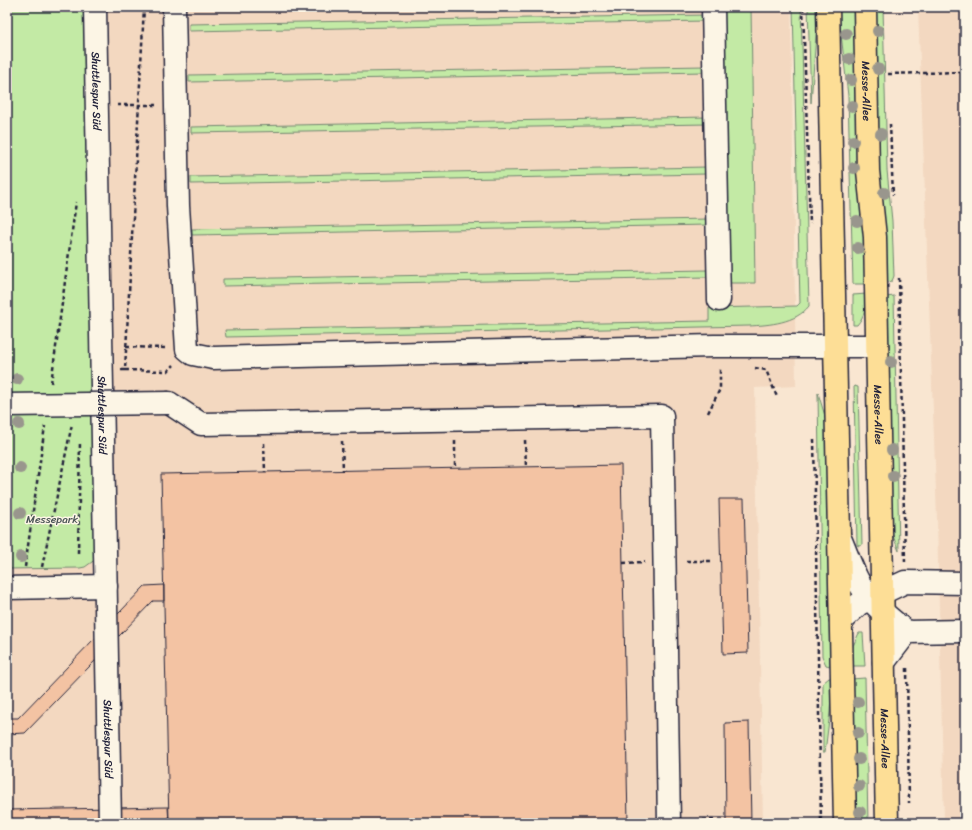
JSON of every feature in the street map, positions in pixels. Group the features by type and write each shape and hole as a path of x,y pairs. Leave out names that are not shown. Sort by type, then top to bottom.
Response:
{"main road":[{"path":"828,7 845,823"},
{"name":"Messe-Allee","path":"865,7 868,171 875,237 882,559 878,601 884,662 887,823"}],"lane":[{"name":"Shuttlespur Süd","path":"95,7 103,370 110,823"},
{"path":"174,7 178,206 187,349 193,354 213,358 714,346 877,346"},
{"path":"713,7 719,300"},
{"path":"7,405 169,403 201,424 662,416 669,823"},
{"path":"839,536 860,584 907,632 965,631"},
{"path":"882,559 905,582"},
{"path":"841,621 859,604 878,601 905,582 965,583"},
{"path":"7,588 106,586"},
{"path":"884,662 907,632"}],"path":[{"path":"125,370 144,7"},
{"path":"803,7 810,228"},
{"path":"888,74 961,72"},
{"path":"96,105 176,104"},
{"path":"126,347 145,348"},
{"path":"708,413 720,389 720,365 725,365"},
{"path":"752,368 766,370 777,397"},
{"path":"103,370 168,371"},
{"path":"525,418 526,467"},
{"path":"37,588 73,419"},
{"path":"455,419 455,468"},
{"path":"342,422 343,471"},
{"path":"263,423 265,472"},
{"path":"814,438 820,823"}],"shaded area":[{"path":"7,7 791,7 796,386 755,388 763,823 7,823"},
{"path":"918,7 965,7 965,823 944,823 937,519"}],"green space":[{"name":"Messepark","path":"7,7 88,7 96,559 85,567 80,568 7,569"},
{"path":"722,7 751,7 755,283 726,283"},
{"path":"793,7 801,7 809,306 804,312 790,320 773,324 749,326 226,337 225,330 709,321 709,308 797,306 800,303"},
{"path":"808,7 818,7 811,103"},
{"path":"838,7 854,7 858,178 865,228 866,284 853,284 848,96"},
{"path":"874,7 883,7 887,170 892,221 894,276 892,281 885,283 877,170"},
{"path":"705,15 705,21 189,31 189,24"},
{"path":"705,66 705,72 189,82 189,75"},
{"path":"707,117 707,124 191,133 191,127"},
{"path":"707,167 707,174 191,184 191,177"},
{"path":"708,219 708,225 192,235 192,229"},
{"path":"707,270 707,277 223,286 223,279"},
{"path":"866,294 865,307 860,322 857,325 853,325 853,295"},
{"path":"894,296 899,551 893,536 890,520 886,297"},
{"path":"854,386 858,387 862,545 859,546 857,545"},
{"path":"818,393 825,416 826,427 830,666 826,665 822,656"},
{"path":"859,633 863,633 865,666 850,666 853,646"},
{"path":"829,678 832,678 830,712 825,752 823,752 823,683"},
{"path":"865,678 868,823 854,823 851,679"}],"building":[{"path":"621,465 628,823 169,823 161,474"},
{"path":"719,499 744,499 748,653 723,654"},
{"path":"164,585 164,601 153,601 25,733 7,734 7,718 18,718 145,586"},
{"path":"749,722 751,823 726,823 725,723"},
{"path":"168,807 169,823 7,823 7,810"}]}
